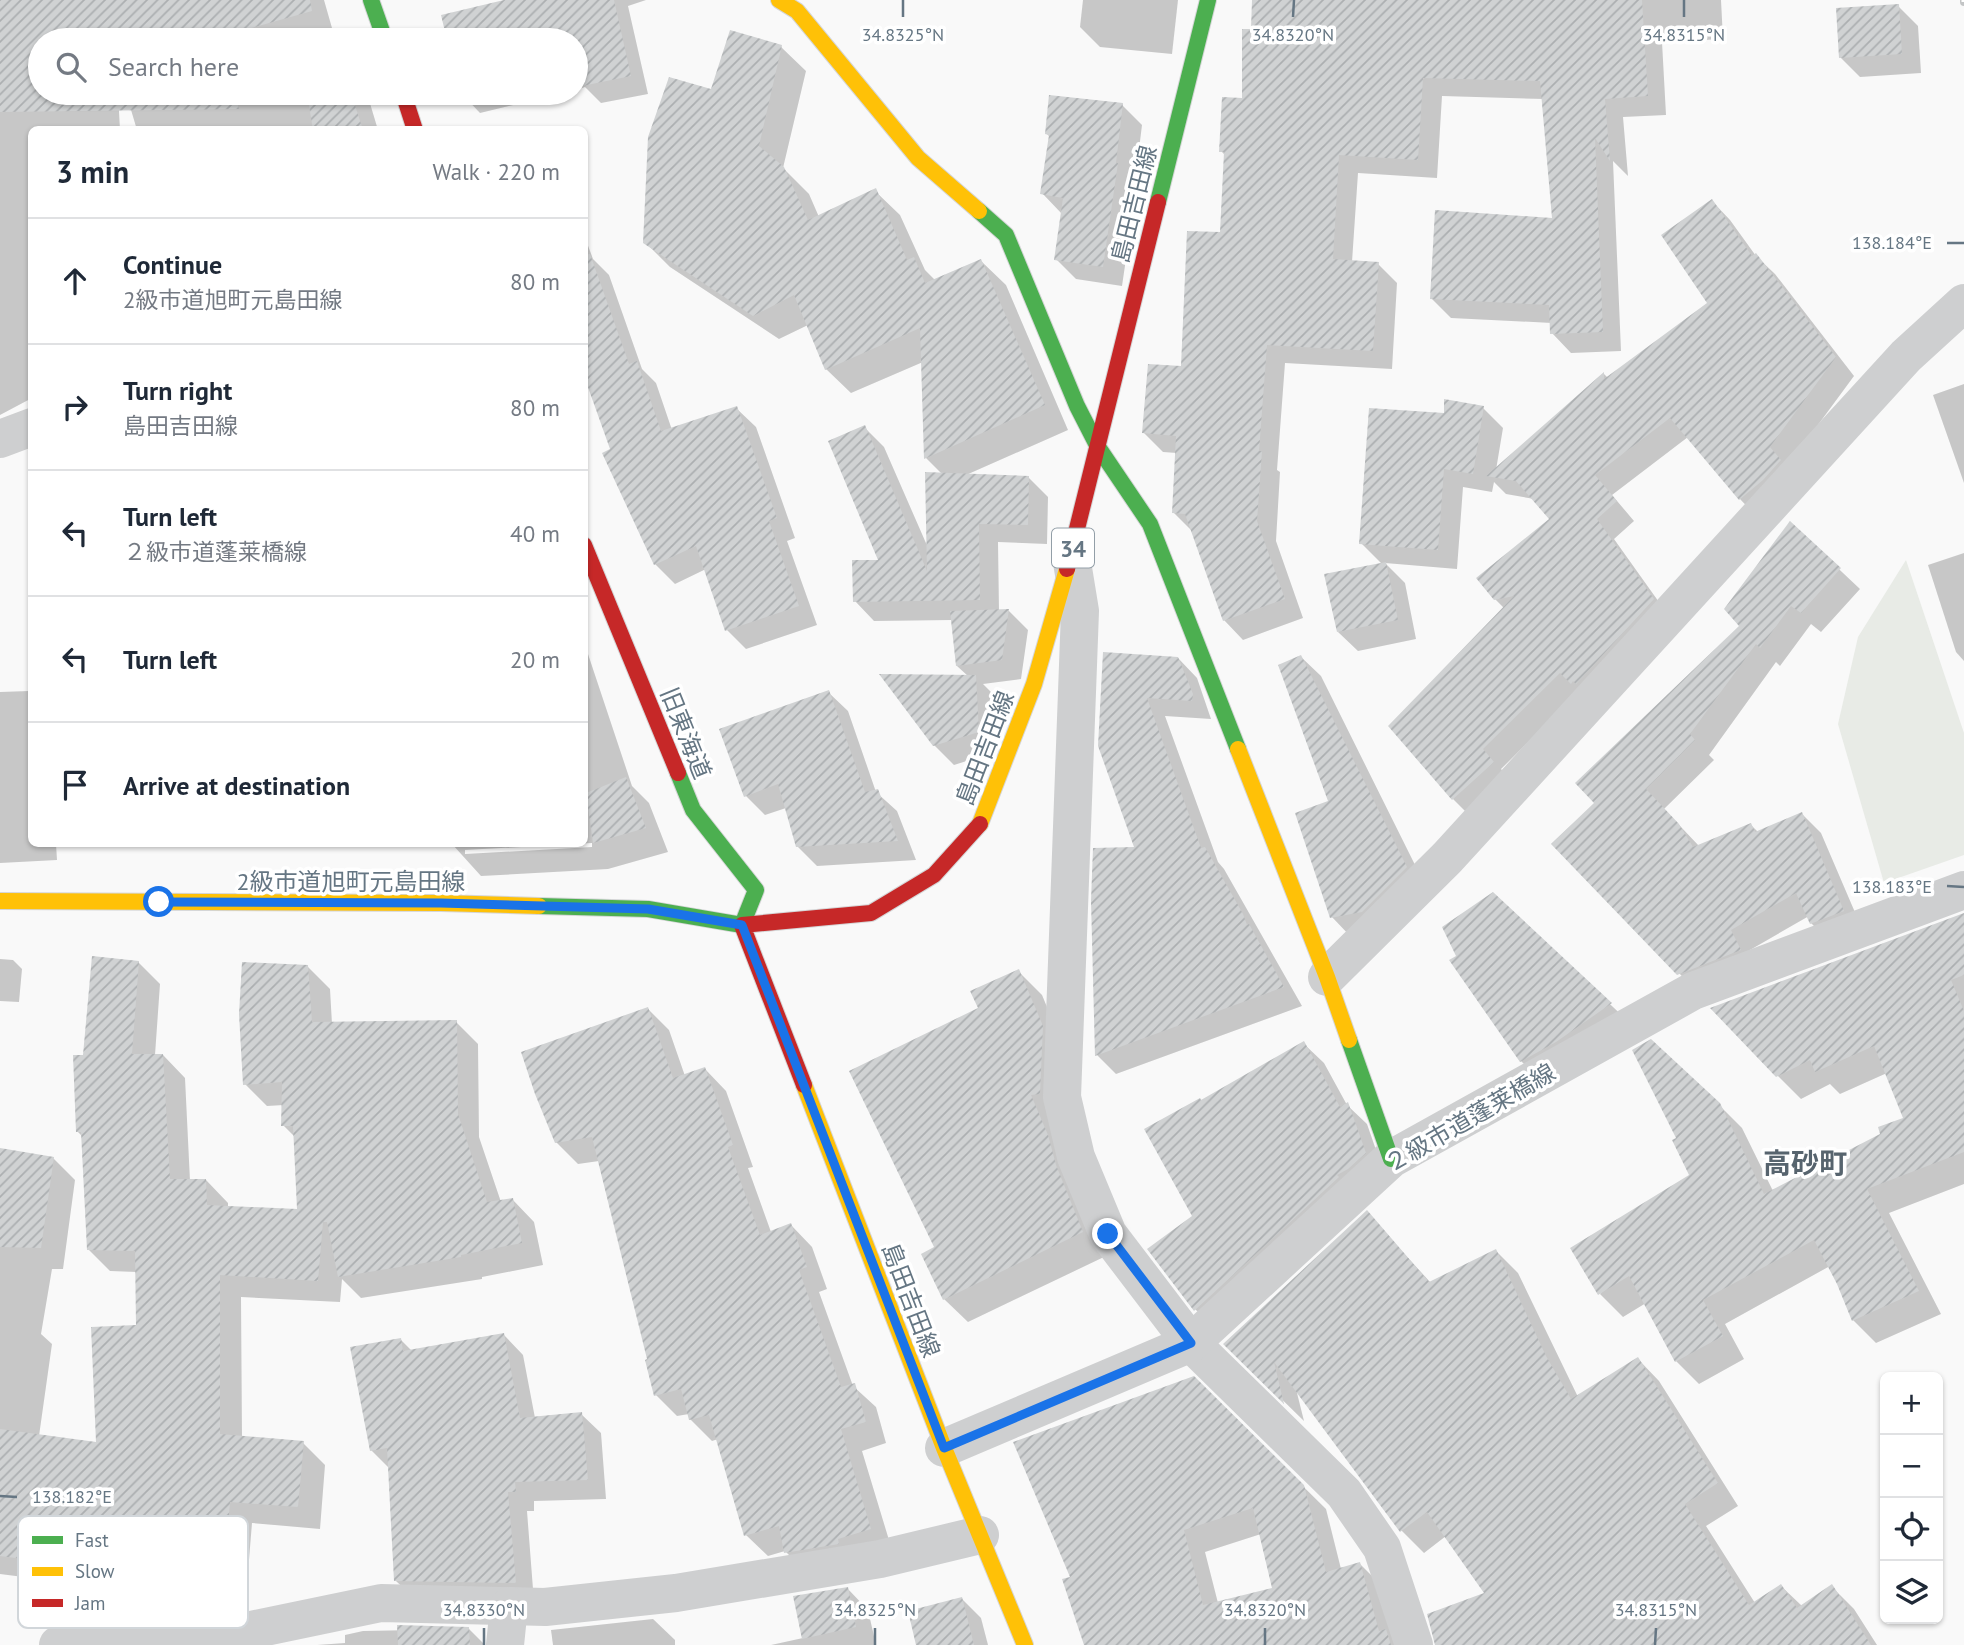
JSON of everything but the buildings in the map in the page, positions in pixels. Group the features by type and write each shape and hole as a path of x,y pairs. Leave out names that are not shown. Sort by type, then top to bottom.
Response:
{"street":[{"path":"372,0 381,28"},
{"path":"779,0 797,11 918,158 1006,235 1077,406 1098,447 1150,524 1327,977 1391,1159"},
{"name":"島田吉田線","path":"1025,1645 944,1448 742,925 871,913 934,875 981,823 1034,684 1071,556 1208,0"},
{"path":"407,105 414,126"},
{"path":"1327,977 1447,858 1906,356 1964,303"},
{"path":"0,439 28,428"},
{"name":"旧東海道","path":"588,555 693,810 756,890 742,925"},
{"path":"1071,556 1080,611 1062,1097 1076,1157 1108,1234 1191,1343 1344,1493 1382,1548 1414,1645"},
{"name":"２級市道蓬莱橋線","path":"944,1448 1191,1343 1391,1159 1693,992 1964,890"},
{"name":"2級市道旭町元島田線","path":"0,901 441,903 634,908 742,925"},
{"path":"58,1645 222,1636 381,1603 545,1607 676,1592 880,1559 979,1535"},
{"path":"505,1645 509,1606"}],"shaded area":[{"path":"1906,560 1964,733 1964,855 1884,883 1838,724 1858,637"}],"traffic: fast":[{"path":"371,0 381,28"},
{"path":"1158,202 1208,0"},
{"path":"979,211 1006,235 1077,406 1098,447 1150,524 1238,749"},
{"path":"539,906 648,909 742,925 756,890 693,810 678,773"},
{"path":"1349,1040 1391,1159"}],"traffic: slow":[{"path":"779,0 797,11 918,158 979,211"},
{"path":"980,824 1034,684 1067,569"},
{"path":"1238,749 1349,1040"},
{"path":"0,901 539,906"},
{"path":"804,1085 944,1448 1025,1645"}],"traffic: jam":[{"path":"407,105 414,126"},
{"path":"1067,569 1158,202"},
{"path":"588,555 678,773"},
{"path":"804,1085 742,925 871,913 934,875 980,824"}],"district":[{"name":"高砂町","path":"1805,1162"}],"route":[{"path":"159,902 441,903 648,909 742,925 944,1448 1191,1343 1108,1234"}]}
